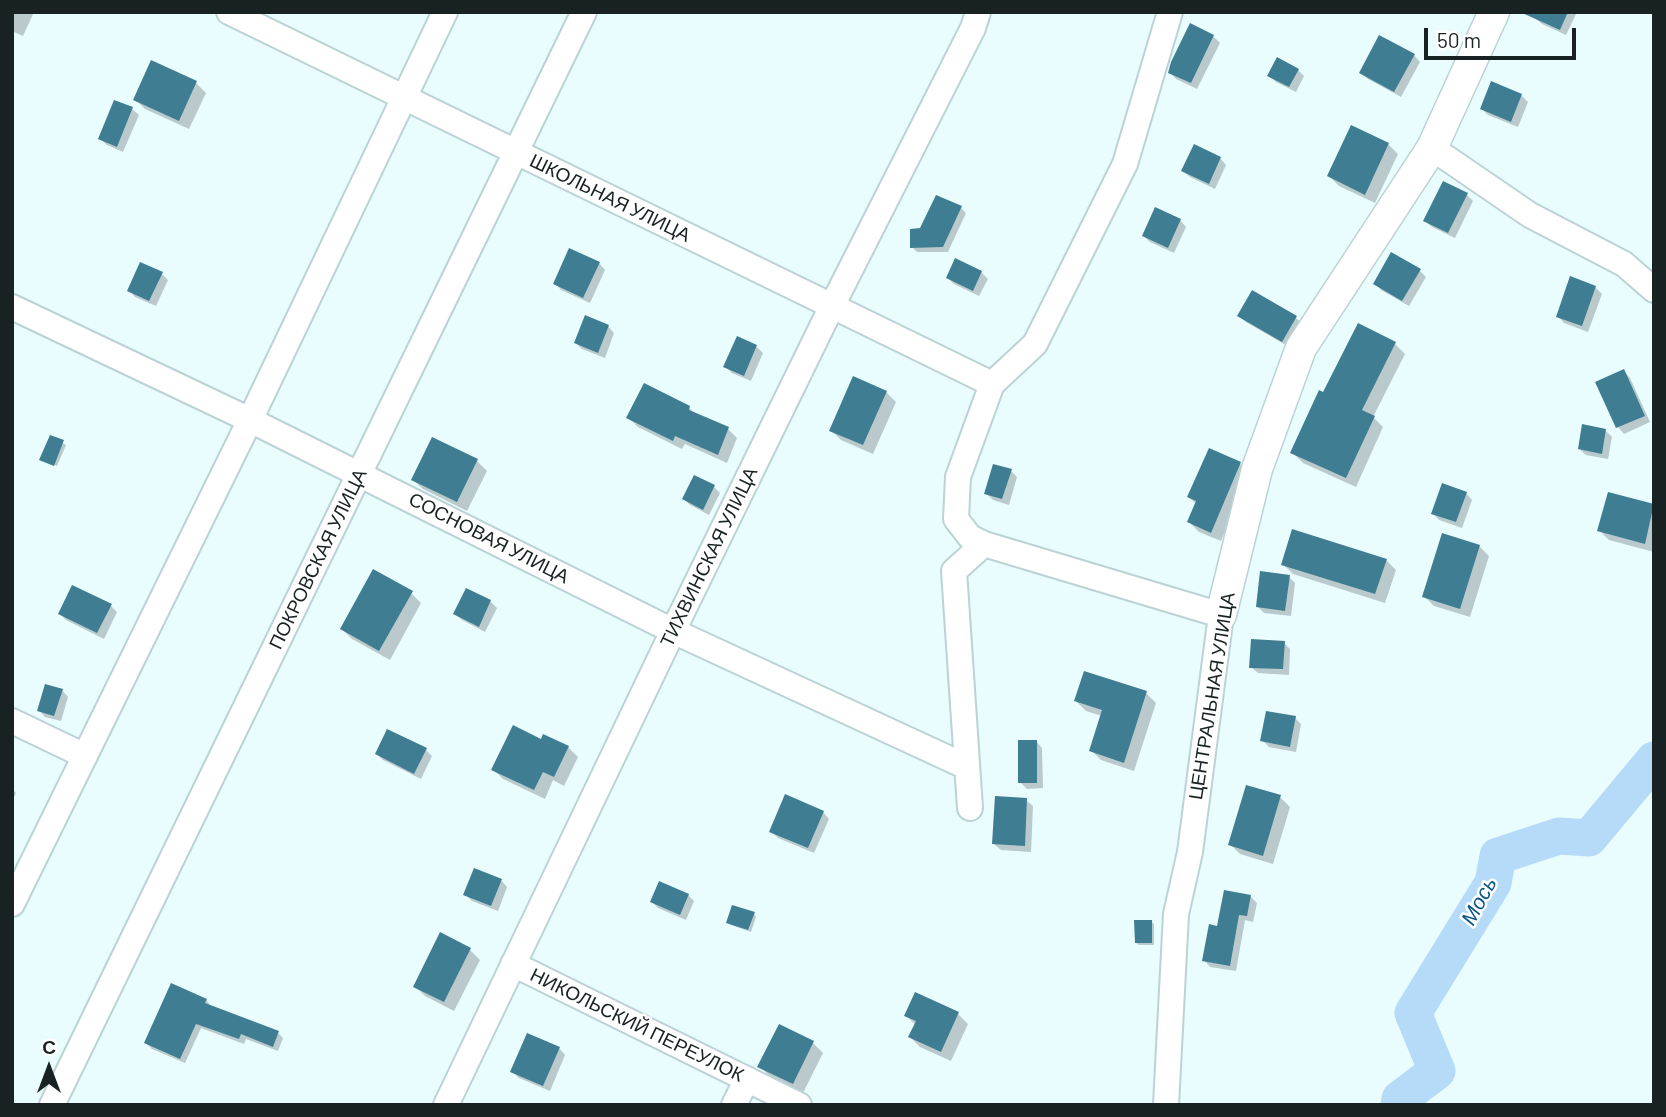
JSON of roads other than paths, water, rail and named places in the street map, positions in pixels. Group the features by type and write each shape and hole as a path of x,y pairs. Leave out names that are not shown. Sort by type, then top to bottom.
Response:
{"street":[{"name":"ШКОЛЬНАЯ УЛИЦА","path":"229,12 992,384"},
{"path":"12,904 250,420 445,12"},
{"name":"ПОКРОВСКАЯ УЛИЦА","path":"52,1105 583,12"},
{"name":"ТИХВИНСКАЯ УЛИЦА","path":"446,1105 673,631 832,306 973,28 978,12"},
{"path":"1170,12 1125,163 1035,344 992,384 958,478 956,519 970,537 984,544 1221,615"},
{"name":"ЦЕНТРАЛЬНАЯ УЛИЦА","path":"1166,1105 1176,914 1190,852 1221,615 1258,469 1301,348 1432,148 1494,12"},
{"path":"1432,148 1530,215 1624,264 1654,290"},
{"name":"СОСНОВАЯ УЛИЦА","path":"12,307 359,473 673,631 967,767"},
{"path":"970,808 954,571 984,544"},
{"path":"12,721 85,756"},
{"name":"НИКОЛЬСКИЙ ПЕРЕУЛОК","path":"513,964 799,1105"},
{"path":"734,1105 747,1079"}],"waterway":[{"name":"Мось","path":"1399,1105 1400,1099 1437,1071 1413,1013 1493,883 1498,856 1559,836 1589,838 1654,760"}]}
